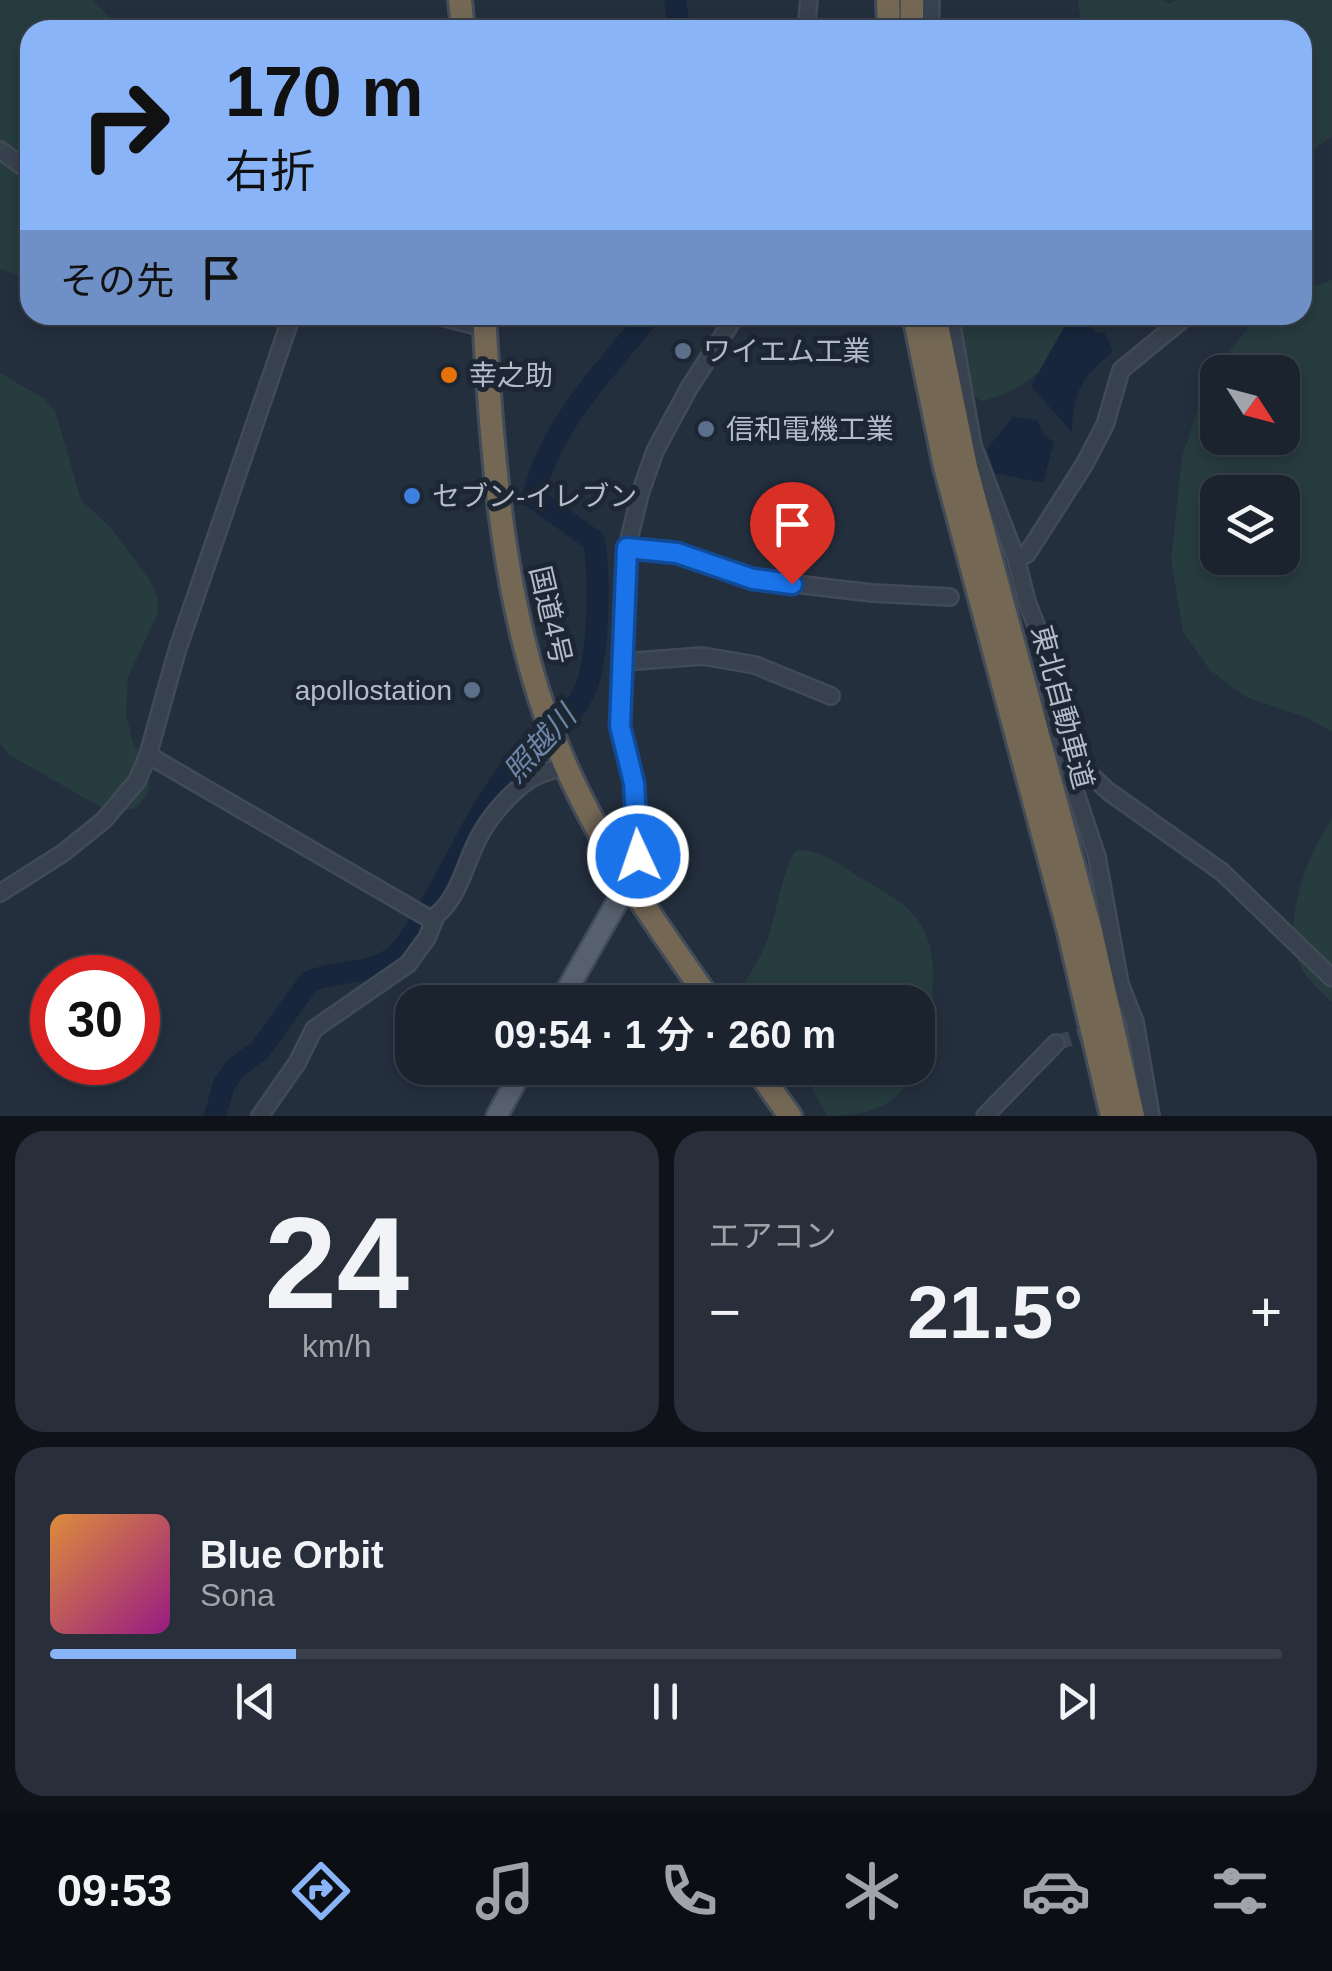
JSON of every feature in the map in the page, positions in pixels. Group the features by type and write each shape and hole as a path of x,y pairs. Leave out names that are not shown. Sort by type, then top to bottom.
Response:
{"highway":[{"name":"国道4号","path":"484,325 504,540 515,609 545,713 564,763 628,884 698,985"},
{"name":"東北自動車道","path":"916,325 945,467 1065,915 1112,1116"},
{"name":"東北自動車道","path":"937,325 966,467 1092,932 1133,1116"},
{"path":"768,1085 790,1116"}],"main road":[{"path":"570,985 628,884"},
{"path":"497,1116 514,1085"}],"street":[{"path":"0,893 64,854 104,820 137,781 148,756 177,651 289,325"},
{"path":"628,884 638,856 634,783 620,726 627,548 655,451 730,325"},
{"path":"952,325 973,446 1016,558 1044,648 1054,724 1068,754 1070,776 1097,858 1120,984 1151,1116"},
{"path":"1016,558 1027,554 1084,465 1105,425 1121,370 1176,325"},
{"path":"627,548 677,553 753,579 872,593 950,597"},
{"path":"1009,596 1027,602"},
{"path":"623,662 703,656 755,665 831,696"},
{"path":"1068,754 1108,791 1222,872 1332,978"},
{"path":"148,756 414,911 433,917"},
{"path":"260,1116 297,1064 314,1029 408,964 468,865 478,839 502,806 531,778 564,763"},
{"path":"986,1116 1056,1043"}],"green space":[{"path":"0,0 92,0 113,20 20,20 20,276 0,269"},
{"path":"1078,0 1163,0 1168,4 1178,0 1332,0 1332,136 1312,150 1312,20 1081,20"},
{"path":"1332,280 1332,732 1305,717 1246,697 1210,670 1183,632 1171,560 1182,457 1200,402 1200,455 1300,455 1300,355 1226,355 1251,325 1312,325 1312,287"},
{"path":"963,325 1091,325 1031,378 1015,389 981,401 969,392 956,346"},
{"path":"0,373 45,399 56,413 81,500 111,528 157,596 158,613 128,677 126,714 133,743 146,761 149,791 136,808 116,812 102,808 8,754 0,744"},
{"path":"1332,819 1332,1002 1301,967 1293,932 1306,870"},
{"path":"794,852 816,853 832,859 912,913 926,934 931,951 932,985 744,985 765,947"},
{"path":"811,1085 906,1085 880,1107 827,1116"}],"water":[{"path":"1065,325 1090,325 1095,332 1105,334 1113,351 1081,386 1074,405 1072,432 1031,386"},
{"path":"1013,417 1037,420 1045,436 1054,442 1043,483 995,473 987,449"}],"waterway":[{"name":"照越川","path":"675,0 678,20"},
{"name":"照越川","path":"215,1116 224,1084 236,1067 259,1051 309,982 375,967 403,948 502,781 581,697 591,671 596,634 594,541 533,497 541,471 566,422 642,325"}],"tunnel":[{"path":"1056,1043 1126,1021"}],"place":[{"name":"ワイエム工業","path":"683,351"},
{"name":"幸之助","path":"449,375"},
{"name":"信和電機工業","path":"706,429"},
{"name":"セブン-イレブン","path":"412,496"},
{"name":"apollostation","path":"472,690"}],"route":[{"path":"638,856 634,783 620,726 627,548 677,553 753,579 792,584"}]}
